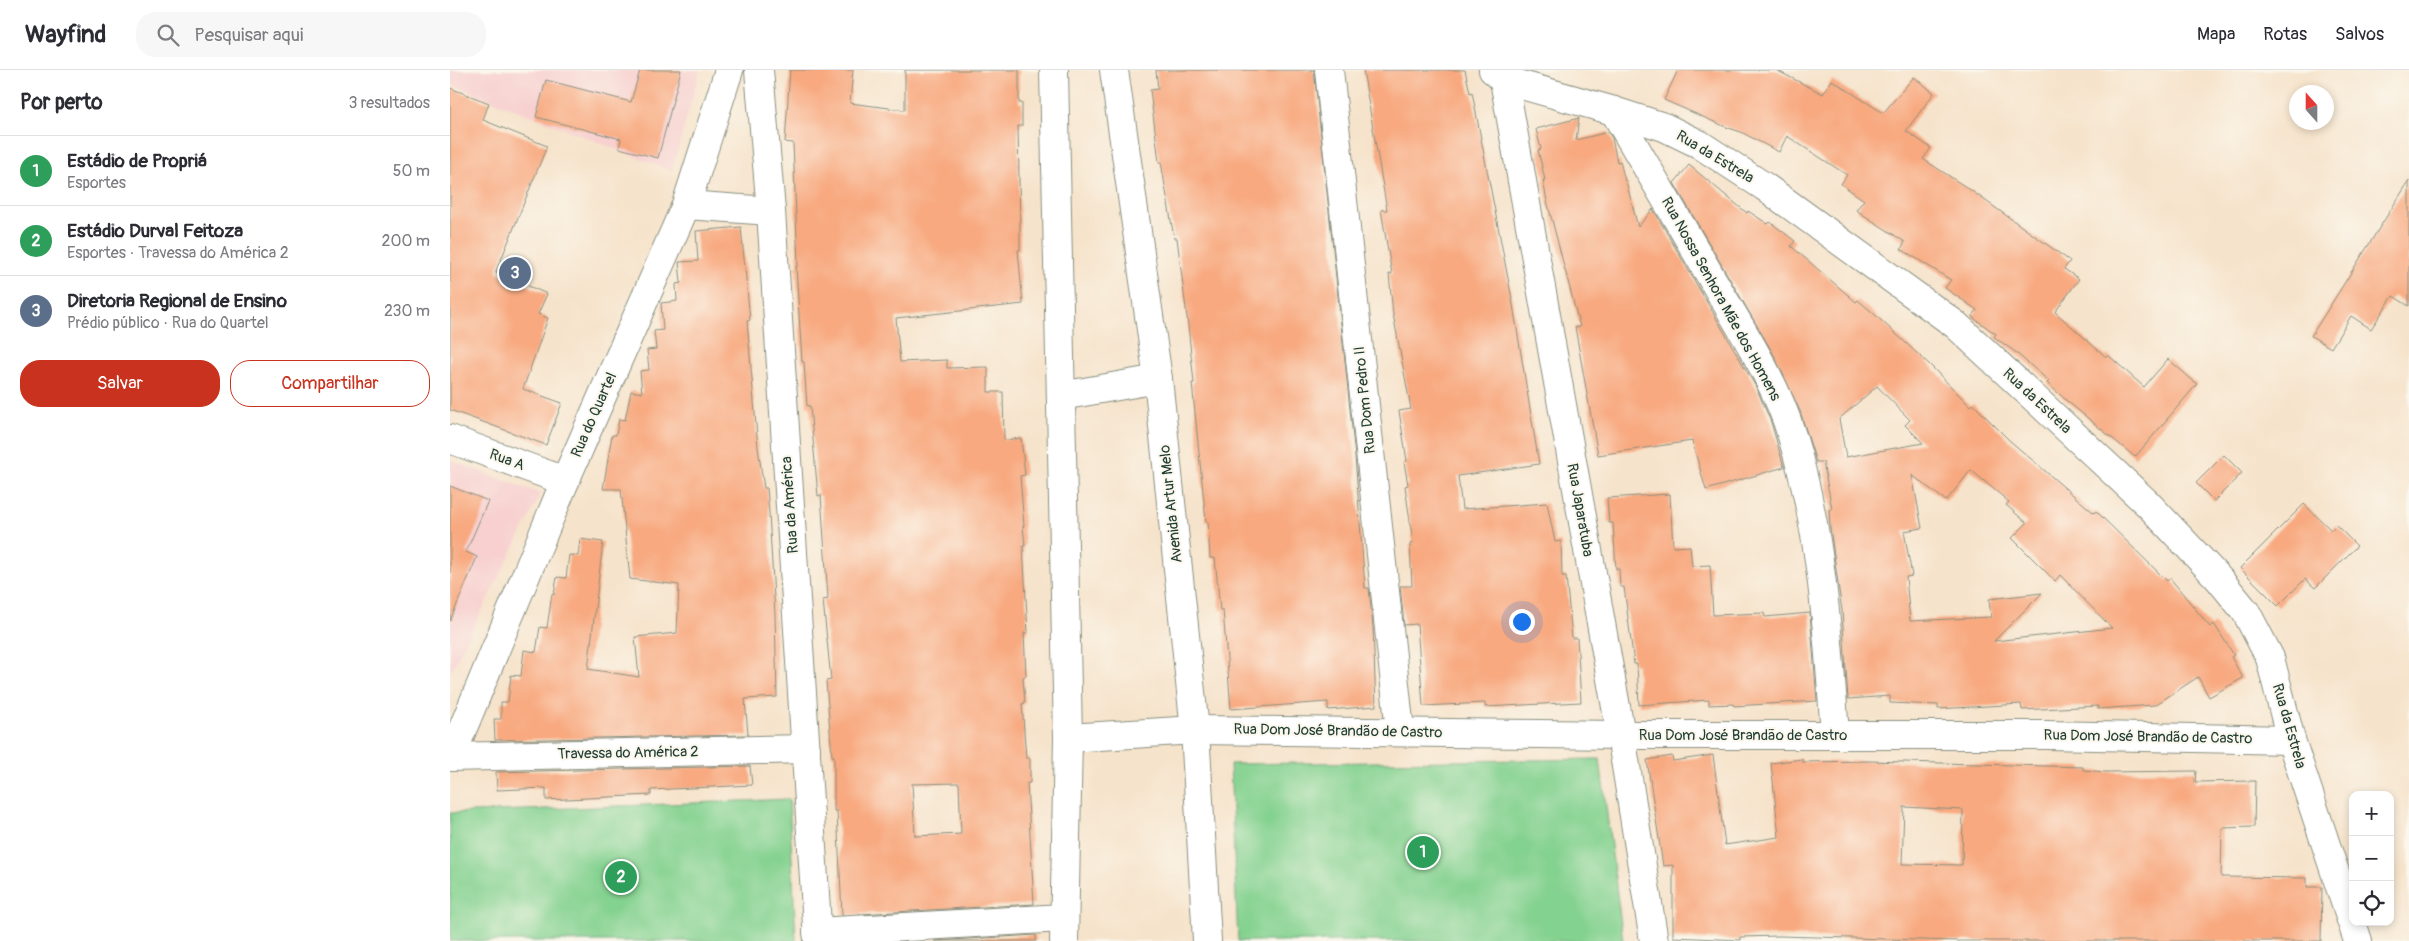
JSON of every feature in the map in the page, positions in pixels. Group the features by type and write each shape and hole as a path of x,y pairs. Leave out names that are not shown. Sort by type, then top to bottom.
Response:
{"street":[{"name":"Rua do Quartel","path":"451,757 565,482 686,206 729,70"},
{"name":"Rua da América","path":"759,70 771,211 818,937"},
{"path":"818,937 1063,930 1068,738 1054,70"},
{"name":"Avenida Artur Melo","path":"1114,70 1158,379 1195,730 1207,941"},
{"name":"Rua Dom Pedro II","path":"1329,70 1400,731"},
{"name":"Rua da Estrela","path":"1498,75 1664,127 1698,144 1765,187 1956,325 2148,504 2219,579 2246,612 2270,658 2291,740 2358,941"},
{"name":"Rua Japaratuba","path":"1498,75 1621,735 1654,941"},
{"name":"Rua Nossa Senhora Mãe dos Homens","path":"1614,111 1749,342 1776,393 1792,436 1808,502 1825,597 1835,735"},
{"path":"686,206 771,211"},
{"path":"1061,396 1158,379"},
{"name":"Rua A","path":"450,439 565,482"},
{"name":"Rua Dom José Brandão de Castro","path":"1068,738 1195,730 1621,735 2046,735 2291,740"},
{"name":"Travessa do América 2","path":"451,757 806,750"}],"shaded area":[{"path":"450,70 700,70 672,171 450,84"},
{"path":"450,460 541,494 450,673"}],"green space":[{"path":"1600,759 1623,941 1238,941 1230,764"},
{"path":"789,799 796,941 450,941 450,813"}],"building":[{"path":"640,70 681,70 658,158 619,148 621,139 536,117 546,80 631,102"},
{"path":"790,70 853,70 850,103 905,110 905,70 1019,70 1019,103 1022,103 1022,126 1018,126 1020,250 1018,250 1023,304 896,318 900,362 947,360 947,368 988,367 988,392 1003,392 1004,440 1021,438 1025,475 1020,476 1028,633 1024,633 1026,676 1023,677 1025,703 1022,704 1026,758 1030,758 1030,783 1027,783 1034,904 842,915 837,811 834,811 834,756 832,756 826,681 831,680 823,600 828,599 821,495 818,496 810,406 807,406 804,362 802,362 796,266 798,266 793,143 785,142","holes":["959,783 961,834 915,836 912,784"]},
{"path":"1156,70 1314,70 1355,456 1365,588 1369,588 1373,627 1376,706 1328,710 1328,702 1231,709 1223,610 1220,610 1215,558 1210,558 1208,522 1206,522 1192,383 1194,383 1177,238 1174,238 1161,162 1159,162 1150,90 1158,89"},
{"path":"1363,70 1465,70 1470,93 1472,92 1512,299 1539,464 1458,476 1462,509 1547,503 1555,542 1561,541 1562,576 1566,576 1572,638 1577,638 1581,702 1485,707 1485,703 1423,706 1417,624 1404,625 1400,586 1412,586 1410,544 1413,543 1405,486 1408,485 1404,462 1407,461 1399,411 1411,409 1393,314 1389,274 1392,274 1381,210 1387,210"},
{"path":"1678,70 1776,70 1823,94 1832,80 1883,113 1914,77 1934,93 1906,131 1931,148 1923,159 1969,189 2070,261 2064,269 2079,279 2055,312 2106,357 2108,355 2144,387 2168,359 2197,384 2135,457 2067,401 2047,383 2049,381 2014,351 1994,337 1996,334 1972,317 1977,310 1945,288 1951,280 1901,249 1905,242 1856,210 1864,200 1841,184 1847,175 1787,136 1779,152 1741,132 1664,100"},
{"path":"450,88 489,103 483,120 547,146 496,272 547,294 538,314 548,318 523,389 562,403 546,445 450,410"},
{"path":"1579,118 1576,140 1608,132 1612,138 1617,162 1620,161 1638,227 1653,209 1756,387 1771,422 1784,467 1706,490 1692,441 1598,455 1575,327 1580,327 1547,201 1543,180 1545,180 1538,150 1541,149 1536,129"},
{"path":"1689,165 1747,213 1748,211 1768,224 1770,222 1795,241 1791,246 1856,302 1858,300 1872,312 1930,365 1970,406 1973,404 2009,440 2094,513 2096,511 2167,581 2170,578 2210,627 2214,624 2234,655 2231,657 2243,678 2209,697 2198,677 2155,705 2098,709 2098,706 2022,710 2021,704 1938,709 1938,705 1890,703 1890,696 1848,699 1842,611 1830,527 1829,510 1832,509 1823,462 1816,462 1800,411 1774,355 1674,183","holes":["1877,386 1910,420 1905,425 1923,443 1846,457 1839,419","1971,470 2009,502 2006,505 2027,523 2012,538 2055,581 2060,575 2112,628 1994,641 2042,593 1989,599 1991,617 1910,621 1906,577 1912,576 1904,531 1922,528 1912,475 1946,501"]},
{"path":"2409,181 2409,306 2393,296 2371,329 2351,316 2331,348 2311,336"},
{"path":"741,227 750,320 747,321 758,448 764,488 767,488 769,513 775,615 777,697 745,699 748,735 495,740 494,719 501,719 501,702 508,702 511,675 521,676 524,650 536,652 540,627 547,628 552,594 554,595 557,577 566,578 569,555 578,556 580,539 603,542 588,669 639,677 635,637 677,633 679,585 630,579 621,489 603,489 612,435 616,435 619,419 625,420 631,391 642,393 640,371 649,370 647,350 656,349 654,331 663,330 661,303 677,301 676,284 681,283 679,262 698,261 696,231"},
{"path":"2224,455 2242,473 2214,501 2196,483"},
{"path":"450,486 488,501 466,552 477,557 450,621"},
{"path":"1670,494 1673,547 1690,546 1692,566 1710,565 1713,615 1764,613 1765,617 1810,613 1817,701 1734,706 1733,704 1709,705 1709,700 1639,705 1637,664 1634,664 1624,587 1620,587 1619,569 1616,569 1613,523 1609,523 1607,498"},
{"path":"2304,504 2331,530 2336,525 2357,546 2315,588 2305,579 2278,606 2240,568"},
{"path":"1713,755 1725,845 1779,837 1771,763 1802,759 1802,762 1869,761 2083,767 2083,770 2105,772 2196,771 2195,782 2255,781 2254,827 2222,828 2221,877 2307,878 2307,887 2322,887 2321,941 1958,941 1780,936 1740,937 1740,940 1673,937 1673,865 1663,866 1647,760 1672,756 1673,761","holes":["1904,807 1963,810 1962,865 1902,864"]},
{"path":"750,766 752,785 651,790 651,795 546,800 546,788 497,790 496,772"},
{"path":"1036,935 1036,941 934,941"}],"place":[{"name":"Diretoria Regional de Ensino","path":"515,273"},
{"name":"Estádio de Propriá","path":"1423,852"},
{"name":"Estádio Durval Feitoza","path":"621,877"}]}
